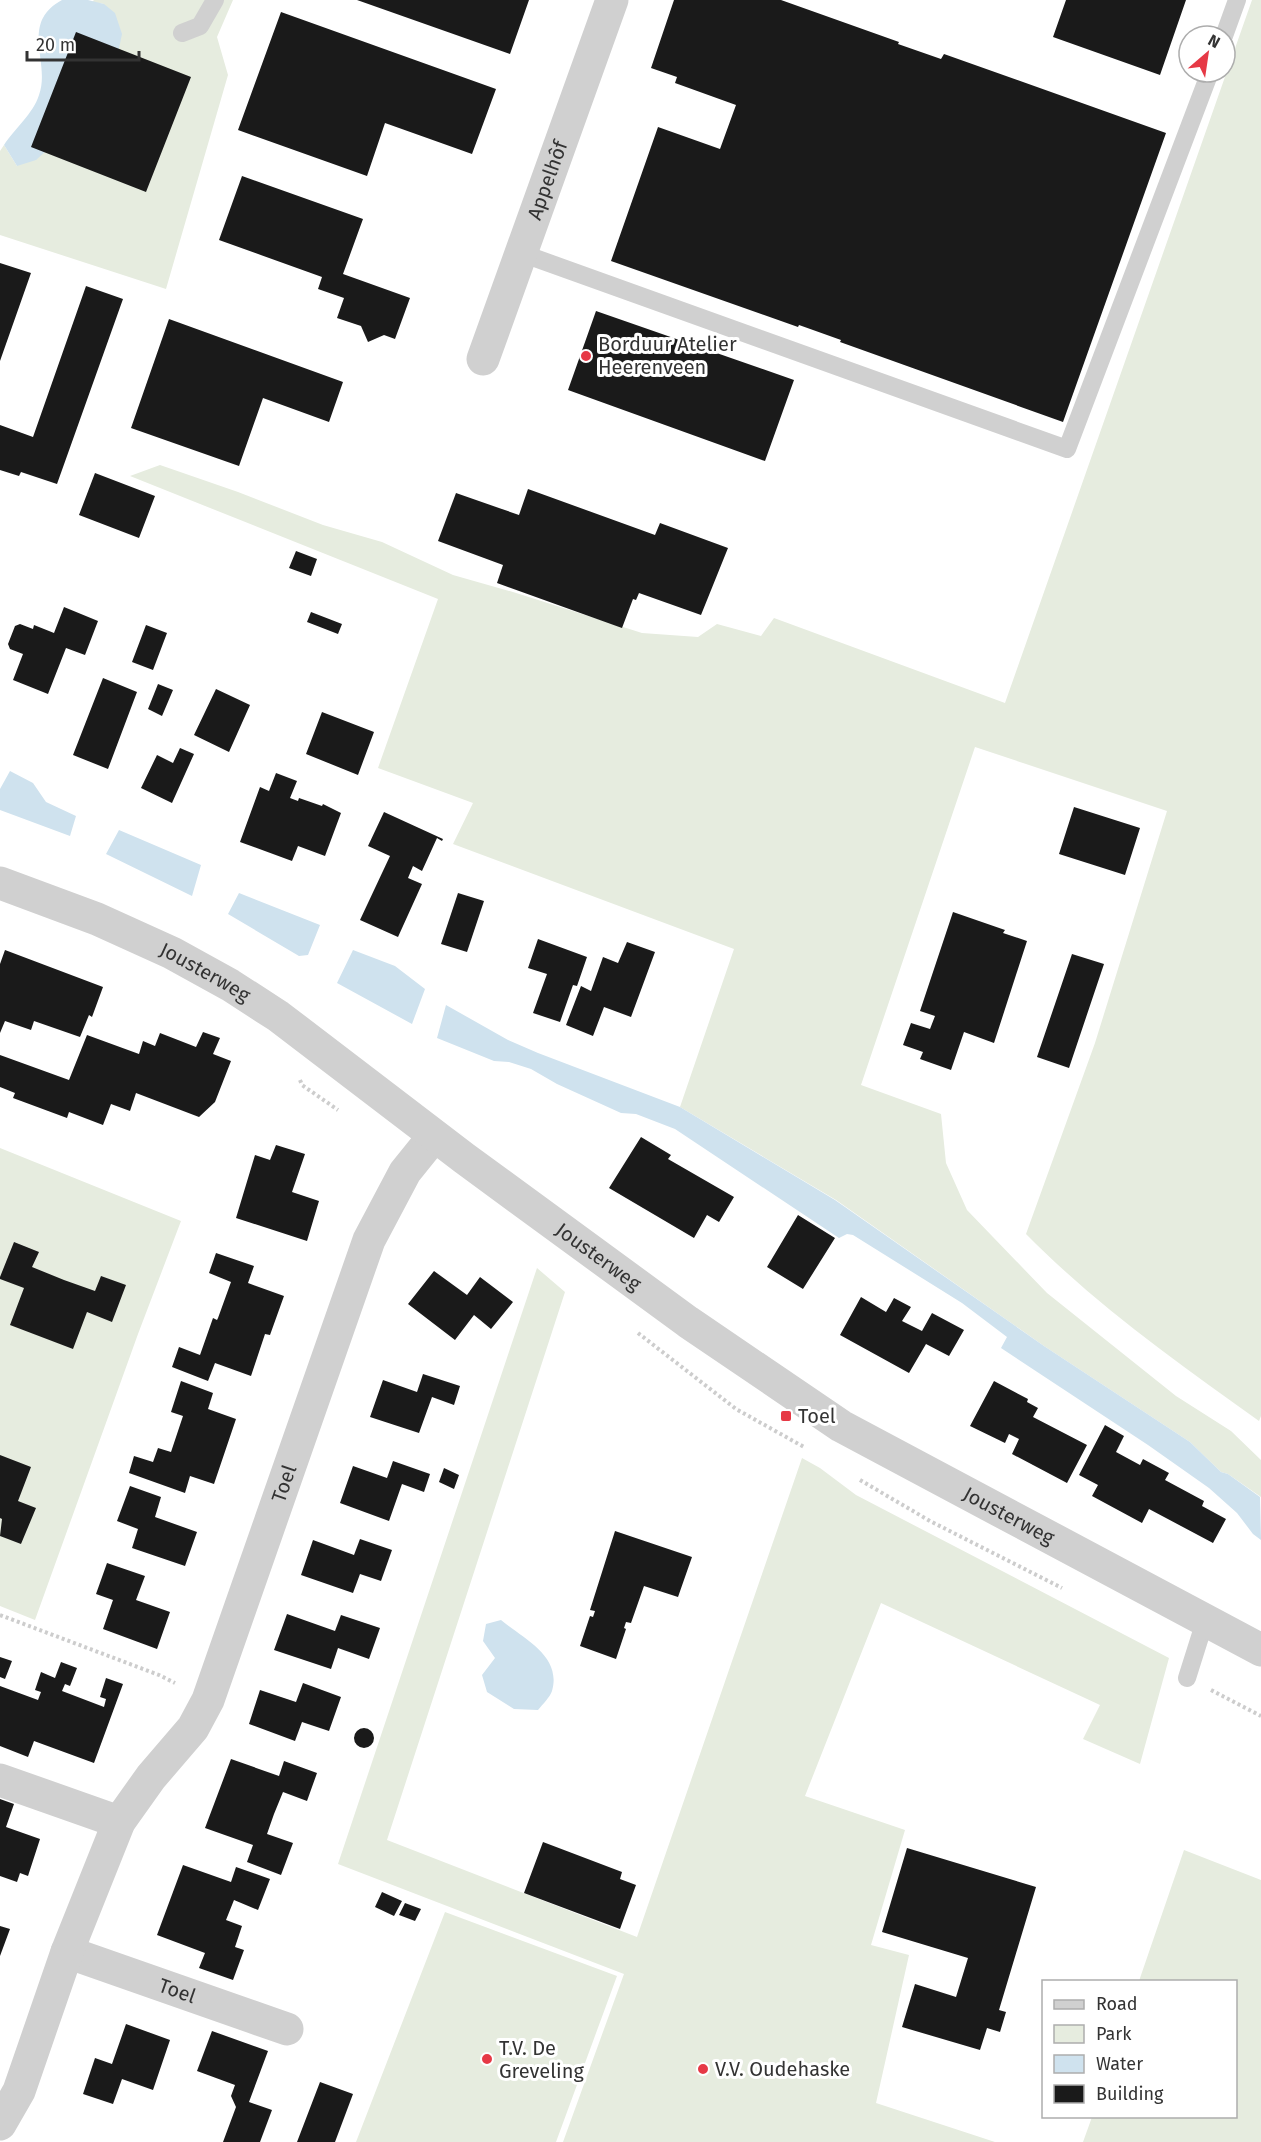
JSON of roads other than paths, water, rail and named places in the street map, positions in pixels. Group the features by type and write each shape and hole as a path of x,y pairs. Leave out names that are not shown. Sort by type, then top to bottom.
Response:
{"street":[{"name":"Appelhôf","path":"483,359 612,0"},
{"name":"Jousterweg","path":"0,883 97,920 172,953 230,985 278,1016 434,1136 688,1322 841,1426 1261,1650"},
{"name":"Toel","path":"0,2124 19,2091 67,1952 119,1822 151,1777 193,1728 208,1700 369,1240 405,1172 434,1136"},
{"path":"0,1780 119,1822"},
{"name":"Toel","path":"67,1952 287,2029"}],"lane":[{"path":"182,33 200,26 215,0"},
{"path":"1228,24 1237,0"},
{"path":"521,253 1067,449 1205,84"},
{"path":"1187,1678 1205,1621"}],"water":[{"path":"62,0 88,0 104,4 115,13 122,34 117,58 58,140 36,160 17,166 4,145 28,115 39,95 42,70 39,32 42,20 49,9"},
{"path":"10,771 33,783 46,802 76,816 70,836 0,810 0,789"},
{"path":"119,830 201,865 192,896 106,854"},
{"path":"239,893 320,925 308,955 299,956 228,914"},
{"path":"353,950 395,966 425,989 412,1024 337,983"},
{"path":"446,1005 508,1040 680,1107 835,1200 1044,1346 1190,1442 1221,1472 1228,1474 1260,1497 1261,1540 1253,1534 1237,1513 1209,1488 1001,1348 1007,1337 962,1303 853,1235 847,1234 839,1238 675,1129 636,1114 621,1113 557,1084 531,1069 509,1062 494,1061 437,1038"},
{"path":"501,1620 539,1650 551,1668 554,1679 552,1691 538,1710 514,1709 487,1692 482,1675 495,1658 483,1641 486,1624"}],"place":[{"name":"Borduur Atelier Heerenveen","path":"586,356"},
{"name":"Toel","path":"786,1416"},
{"name":"T.V. De Greveling","path":"487,2059"},
{"name":"V.V. Oudehaske","path":"703,2069"}]}
